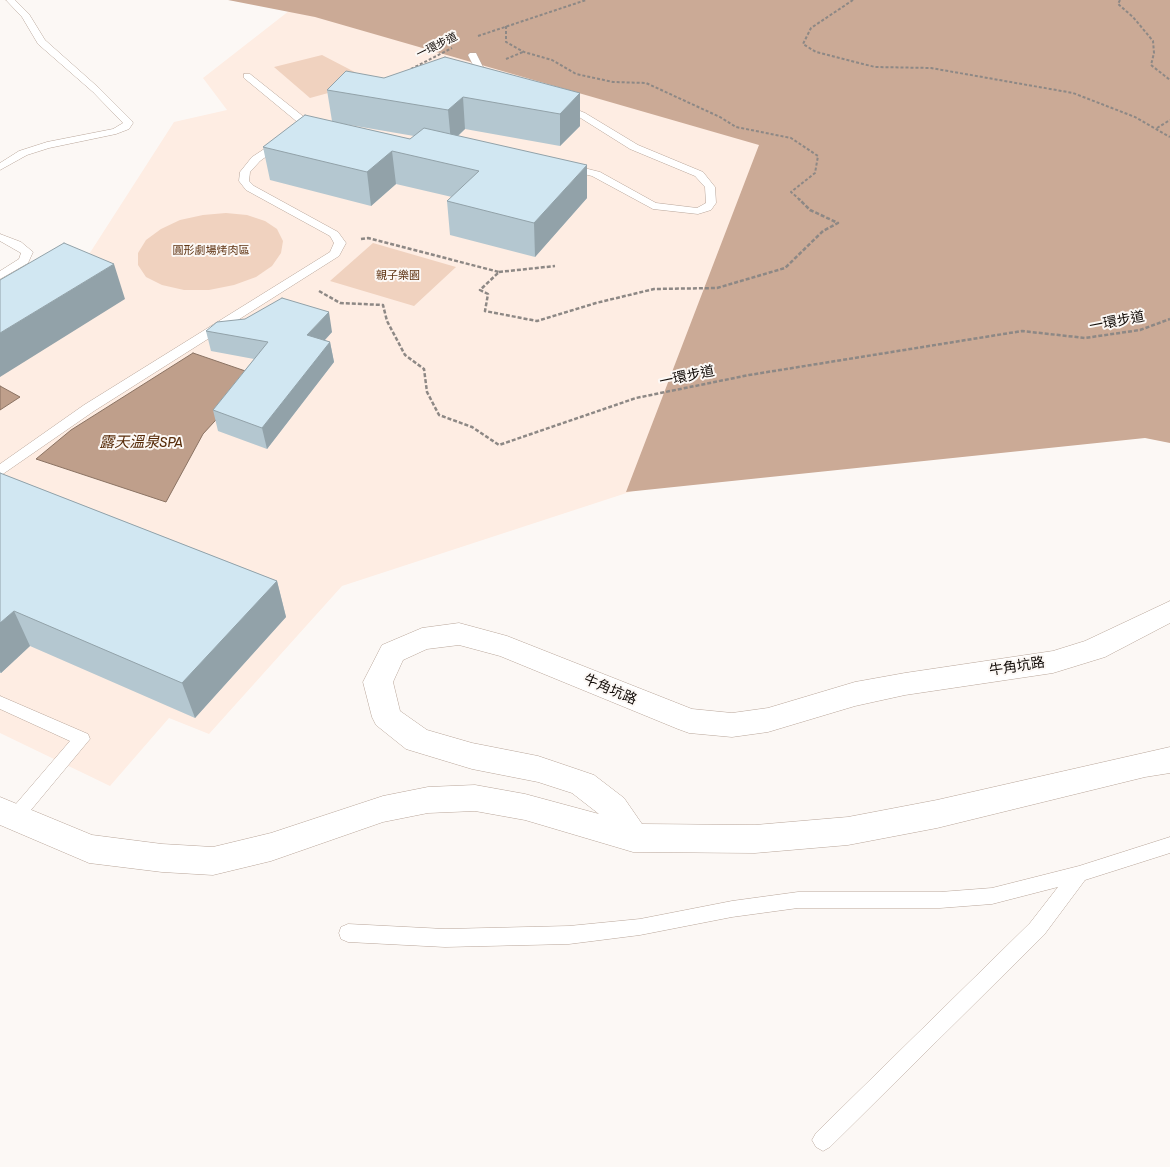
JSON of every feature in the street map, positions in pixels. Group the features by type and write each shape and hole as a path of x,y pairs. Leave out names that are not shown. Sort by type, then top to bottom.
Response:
{"street":[{"name":"牛角坑路","path":"633,838 613,807 583,784 538,769 472,756 417,740 386,717 378,682 392,653 422,639 459,634 507,647 689,722 732,725 768,720 855,694 905,684 1053,662 1095,649 1170,611"},
{"path":"7,814 89,849 162,858 213,861 271,847 383,809 428,800 475,798 524,807 633,838 755,839 848,831 937,814 1146,764 1170,760"}],"lane":[{"path":"0,167 23,153 47,145 116,131 125,127 128,123 96,90 41,42 26,16 10,0"},
{"path":"473,56 480,69 505,81"},
{"path":"247,76 298,129"},
{"path":"556,104 582,115 634,147 699,174 706,179 710,187 711,203 707,208 698,211 665,209 653,206 596,174 558,166"},
{"path":"0,472 89,408 335,254 340,243 334,234 250,188 244,181 245,172 256,159 298,129 332,130"},
{"path":"0,237 17,244 27,252 24,261 0,276"},
{"path":"0,702 82,740 7,814"},
{"path":"348,933 445,938 569,936 640,927 732,909 798,900 940,900 992,896 1079,874 1170,845"},
{"path":"823,1140 1037,929 1079,874"}],"path":[{"name":"一環步道","path":"473,39 506,26 586,0"},
{"path":"853,0 811,28 803,44 816,52 875,67 931,68 1073,93 1135,117 1170,137"},
{"path":"1120,0 1118,4 1133,17 1153,41 1154,53 1151,65 1170,80"},
{"path":"506,26 506,42 524,52"},
{"name":"一環步道","path":"410,70 427,59 455,47"},
{"path":"1157,128 1170,120"},
{"path":"340,243 368,238 498,272 555,266"},
{"path":"485,311 488,294 480,290 498,272"},
{"name":"一環步道","path":"297,278 340,303 383,305 387,321 405,355 424,369 427,392 439,415 472,427 499,445 636,398 749,375 1022,331 1085,338 1140,330 1170,318"}],"shaded area":[{"path":"228,0 1170,0 1170,443 1145,438 626,492 759,145 315,17"},
{"path":"303,0 1170,0 862,416 342,586 209,734 169,718 110,786 0,733 0,319 77,273 174,122 227,110 203,78"}],"green space":[{"path":"322,55 372,81 310,98 274,67"},
{"name":"圓形劇場烤肉區","path":"226,213 247,215 265,221 277,229 283,241 281,253 272,266 256,277 234,285 209,290 184,290 162,285 146,277 138,265 138,253 146,240 161,229 180,220"},
{"name":"親子樂園","path":"373,243 456,267 414,306 330,281"}],"water":[{"name":"露天溫泉SPA","path":"193,353 257,375 203,434 166,502 36,459 71,430"},
{"path":"0,386 20,397 0,410"}],"building":[{"path":"445,57 580,93 560,114 463,97 448,110 327,90 346,71 384,78"},
{"path":"305,115 410,139 424,128 587,165 534,223 447,201 479,171 392,151 367,172 263,147"},
{"path":"64,243 114,264 0,333 0,280"},
{"path":"282,298 329,312 307,335 330,342 262,428 213,410 268,342 206,331 217,322 245,319"},
{"path":"0,473 277,581 182,683 14,611 0,623"}]}
